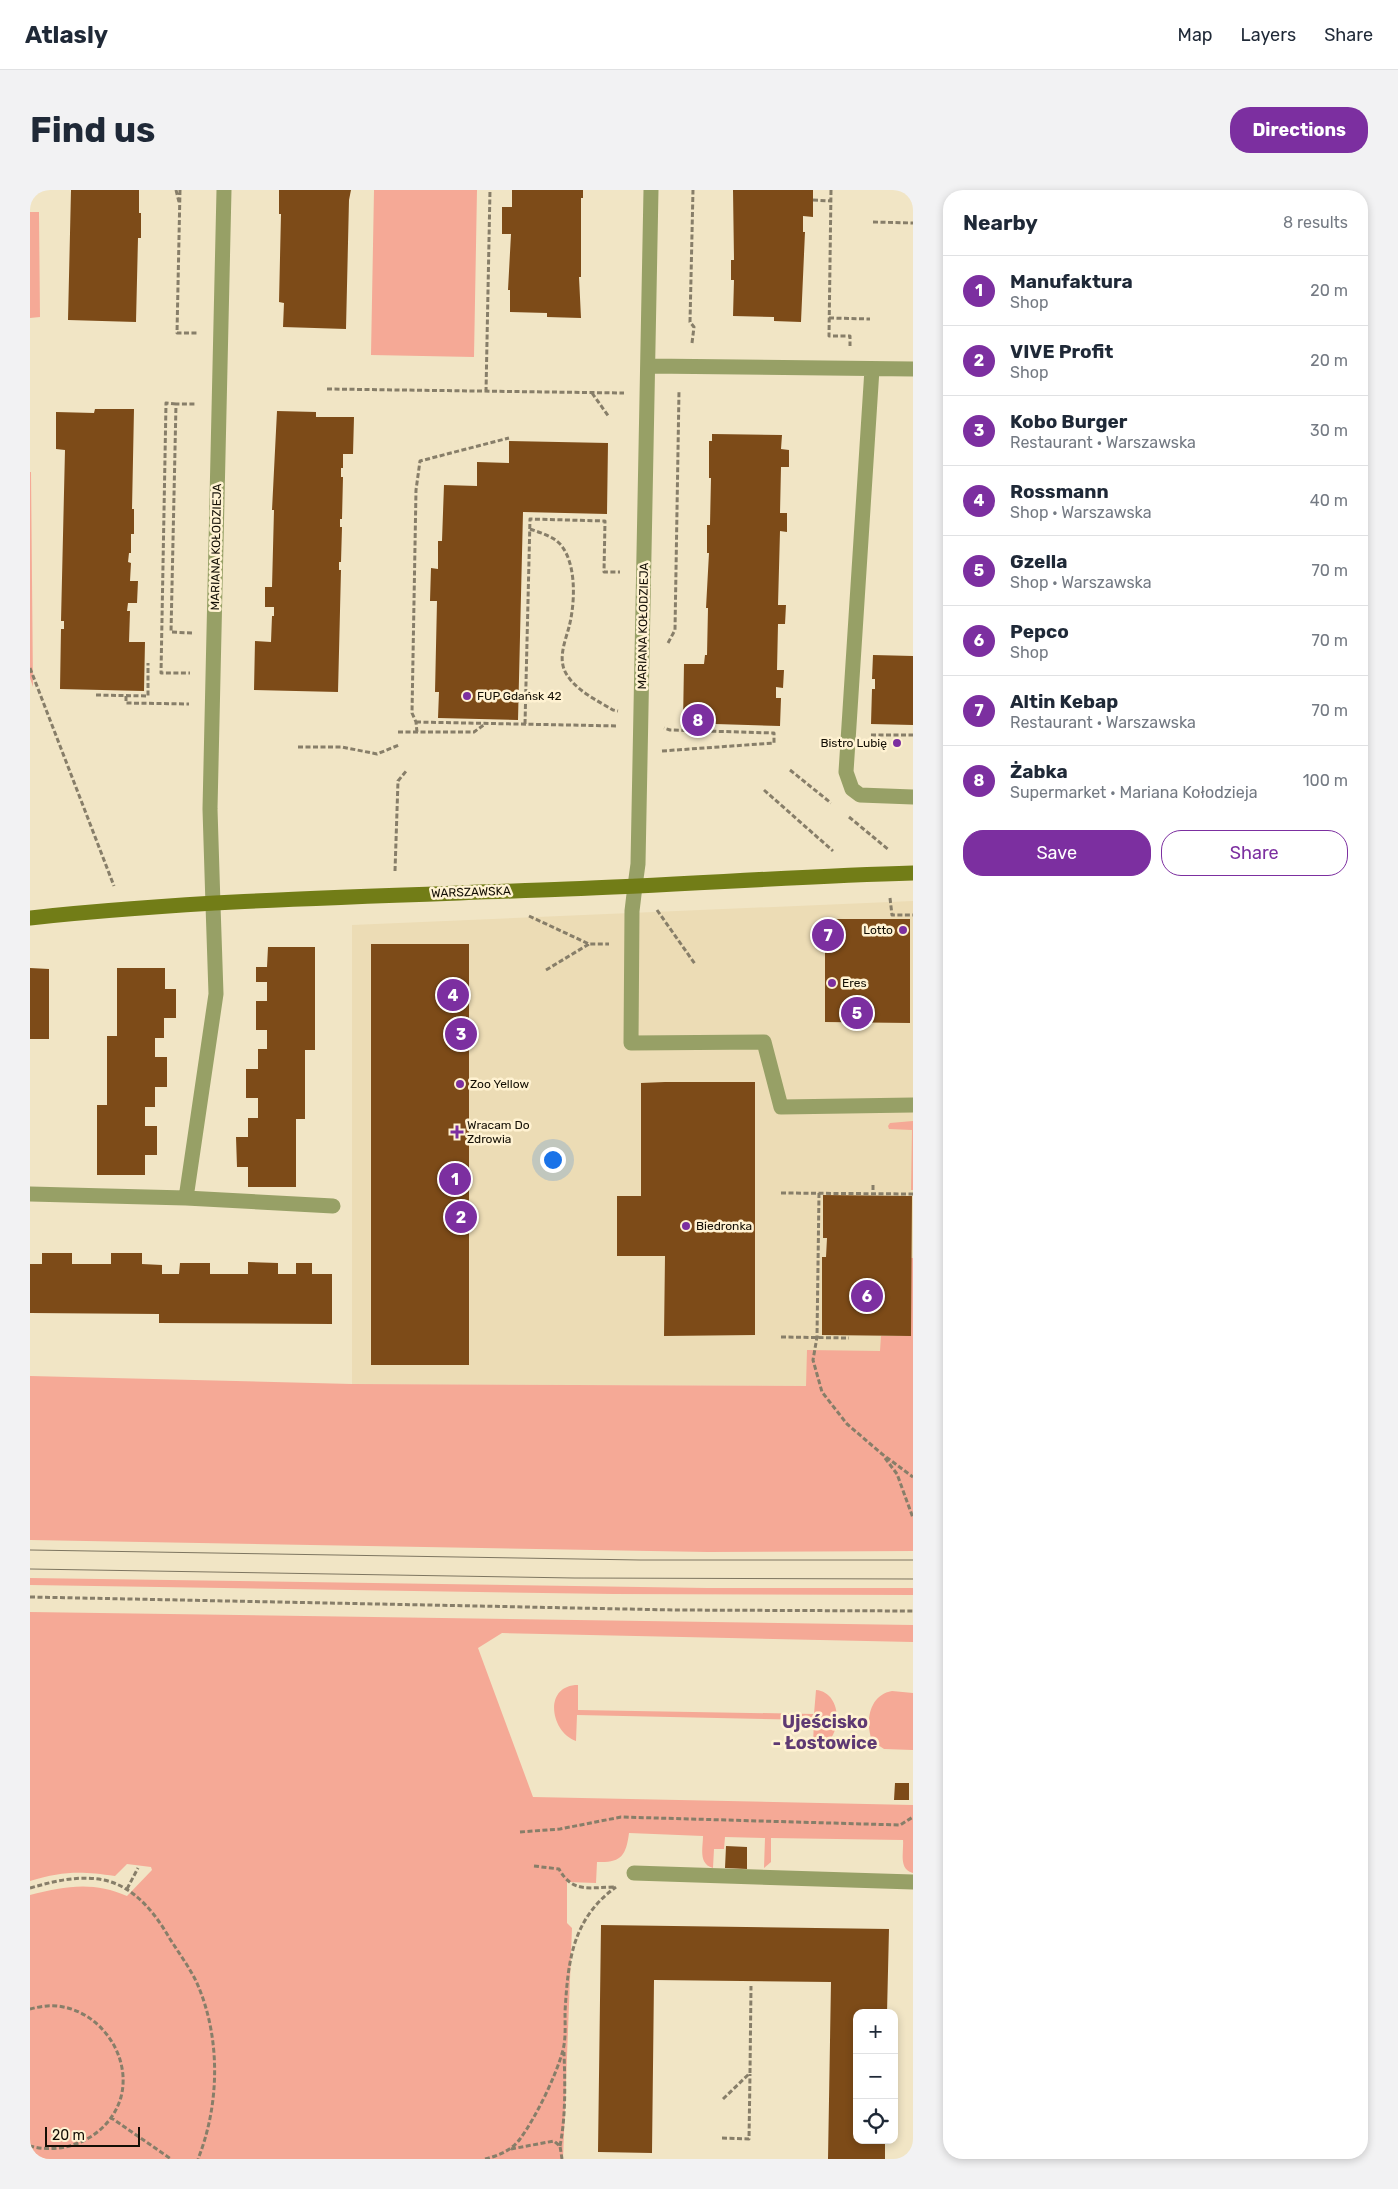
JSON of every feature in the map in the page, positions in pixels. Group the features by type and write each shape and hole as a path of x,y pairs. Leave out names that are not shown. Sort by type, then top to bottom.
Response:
{"street":[{"name":"MARIANA KOŁODZIEJA","path":"186,1198 216,994 210,809 224,190"},
{"name":"MARIANA KOŁODZIEJA","path":"651,190 638,854 632,911 631,1043 764,1042 781,1107 913,1105"},
{"path":"648,366 913,369"},
{"path":"872,369 846,772 852,789 860,795 913,798"},
{"name":"WARSZAWSKA","path":"30,918 370,896 913,873"},
{"path":"30,1194 186,1198 333,1206"},
{"path":"634,1873 913,1882"}],"path":[{"path":"176,190 180,208"},
{"path":"180,190 177,333 200,333 200,342"},
{"path":"486,392 490,190"},
{"path":"664,650 675,630 680,348 694,342 694,327 690,322 693,190"},
{"path":"831,190 829,336 846,336"},
{"path":"813,200 831,201"},
{"path":"873,222 913,224"},
{"path":"829,318 870,319"},
{"path":"327,388 622,393"},
{"path":"592,393 609,417"},
{"path":"183,673 161,673 166,403 199,404 199,395"},
{"path":"176,404 171,632 194,633 194,641"},
{"path":"417,732 416,722 412,713 416,490 420,461 509,438"},
{"path":"525,724 530,519 605,522 604,572 611,572"},
{"path":"530,529 550,536 561,546 571,568 574,591 569,626 562,646 562,664 567,676 587,694 613,710 624,712"},
{"path":"96,696 148,696 148,663"},
{"path":"193,665 193,681"},
{"path":"30,668 116,891"},
{"path":"126,696 126,703 191,704 192,696"},
{"path":"416,722 613,726"},
{"path":"398,732 474,732 485,723"},
{"path":"659,751 774,743 774,734 670,730"},
{"path":"849,734 913,735"},
{"path":"298,747 342,747 377,754 399,744"},
{"path":"395,871 398,781 407,770"},
{"path":"764,790 836,854"},
{"path":"891,898 892,915 913,915"},
{"path":"657,910 695,964"},
{"path":"528,915 589,944 546,970"},
{"path":"874,1185 874,1193"},
{"path":"781,1193 913,1194"},
{"path":"819,1193 817,1337 813,1360 822,1392 847,1424 913,1477"},
{"path":"781,1337 848,1338"},
{"path":"882,1454 897,1474 913,1518"},
{"path":"30,1597 665,1610 913,1611"},
{"path":"520,1832 560,1829 621,1817 900,1825 913,1817"},
{"path":"534,1866 559,1869 564,1878 573,1886 591,1887"},
{"path":"127,1889 138,1868"},
{"path":"563,2159 560,2146 565,2096 563,2049 572,1949 588,1913 597,1902 634,1873"},
{"path":"30,1888 53,1881 83,1877 106,1880 127,1889 146,1904 162,1925 196,1981 209,2019 214,2054 214,2082 210,2117 198,2159"},
{"path":"722,2138 749,2139 751,1986"},
{"path":"30,2009 56,2006 73,2010 81,2012 102,2026 116,2048 123,2072 120,2097 110,2117 92,2137 69,2148 44,2150 30,2146"},
{"path":"485,2159 504,2152 520,2139 544,2096 563,2049"},
{"path":"723,2099 750,2073"},
{"path":"110,2117 170,2159"},
{"path":"509,2149 545,2142 554,2142 560,2146"}],"shaded area":[{"path":"374,190 477,190 474,357 371,355"},
{"path":"30,212 39,212 40,317 30,318"},
{"path":"31,472 33,687 30,678"},
{"path":"913,901 913,1383 806,1386 352,1384 352,925"},
{"path":"913,1121 913,1190 911,1190 912,1130 889,1129 888,1126 890,1123"},
{"path":"911,1258 913,1258 913,1551 708,1552 30,1540 30,1376 352,1384 806,1386 807,1350 880,1351 881,1336 911,1336"},
{"path":"30,1578 707,1588 913,1588 913,1595 613,1594 30,1585"},
{"path":"30,1612 913,1625 913,1642 502,1633 478,1648 533,1797 913,1805 913,1873 905,1868 903,1840 771,1838 771,1862 764,1868 765,1838 725,1837 724,1849 714,1849 713,1868 708,1866 703,1859 703,1836 629,1833 624,1853 621,1856 612,1861 597,1862 596,1883 567,1882 567,1923 572,1928 563,2159 30,2159 30,1895 79,1886 103,1888 127,1896 152,1870 151,1867 127,1864 115,1876 72,1873 52,1875 30,1881"},
{"path":"578,1685 578,1710 814,1714 816,1690 824,1692 830,1697 834,1704 837,1720 832,1736 827,1743 813,1745 814,1720 577,1715 576,1741 567,1736 560,1728 554,1710 555,1700 559,1692 567,1687"},
{"path":"892,1691 913,1693 913,1750 884,1749 872,1741 869,1726 871,1710 878,1698"}],"building":[{"path":"71,190 139,190 141,238 138,238 136,322 68,320"},
{"path":"279,190 351,190 349,200 346,329 283,327 284,303 279,302 281,214 279,214"},
{"path":"512,190 583,190 583,198 581,198 581,277 579,277 581,318 547,317 547,313 510,312 510,290 508,290 511,234 502,234 502,207 512,207"},
{"path":"733,190 813,190 813,217 803,216 803,232 805,232 801,322 774,321 774,317 733,316 734,280 731,280 731,260 734,260"},
{"path":"95,409 134,409 132,509 134,509 134,534 131,534 131,553 129,553 128,562 131,563 130,581 138,581 137,603 128,603 127,611 130,611 129,642 145,642 144,691 60,689 61,629 64,629 64,621 61,621 65,450 56,449 56,412 94,413"},
{"path":"277,411 316,412 316,417 354,417 353,454 343,454 343,468 341,468 341,477 343,477 342,519 340,519 340,527 342,527 341,562 339,562 339,570 341,570 338,692 254,690 255,641 271,642 272,616 274,616 274,607 265,607 265,587 272,587 274,510 272,510"},
{"path":"712,434 782,435 781,449 789,450 789,467 781,467 780,513 787,513 787,532 780,531 778,605 786,605 785,624 778,624 777,670 784,670 783,688 776,687 776,698 781,698 780,726 683,723 684,664 704,664 705,655 707,655 708,608 706,608 709,553 707,553 707,525 710,525 711,478 709,478 709,441 712,441"},
{"path":"509,441 608,443 607,514 523,512 518,720 438,718 439,692 435,692 437,601 430,601 431,568 438,569 438,541 442,541 444,485 477,486 477,462 509,463"},
{"path":"873,655 913,656 913,725 871,724 872,689 875,689 875,679 872,679"},
{"path":"825,919 910,919 910,1023 825,1022"},
{"path":"371,944 469,944 469,1365 371,1365"},
{"path":"268,947 315,947 315,1050 305,1050 305,1119 296,1119 296,1187 248,1187 248,1167 237,1167 236,1137 248,1137 248,1118 258,1118 258,1098 246,1098 246,1069 258,1069 258,1049 267,1049 267,1030 256,1030 256,1001 267,1001 267,982 256,982 256,967 267,967"},
{"path":"30,968 49,969 49,1039 30,1039"},
{"path":"117,968 165,968 165,989 176,989 176,1018 164,1018 164,1038 155,1038 155,1057 167,1057 167,1087 155,1087 155,1107 145,1107 145,1126 157,1126 157,1155 145,1155 145,1175 97,1175 97,1105 107,1105 107,1036 117,1036"},
{"name":"Biedronka","path":"755,1082 755,1335 664,1336 665,1256 617,1256 617,1196 641,1196 641,1083"},
{"path":"823,1195 912,1196 911,1336 822,1335 822,1257 826,1257 827,1238 823,1238"},
{"path":"42,1253 72,1253 72,1264 111,1264 111,1253 142,1253 142,1264 162,1265 162,1274 179,1274 180,1263 210,1263 210,1274 248,1274 248,1262 278,1263 278,1274 296,1274 296,1263 312,1263 312,1274 332,1274 332,1324 159,1323 159,1314 30,1313 30,1264 42,1264"},
{"path":"895,1783 909,1783 909,1800 894,1800"},
{"path":"726,1846 747,1847 747,1869 725,1868"},
{"path":"601,1925 889,1929 887,2009 853,2009 853,2144 885,2144 885,2159 828,2159 831,1982 654,1980 652,2153 598,2152"}],"tram line":[{"path":"30,1550 640,1560 913,1560"},
{"path":"30,1569 574,1578 913,1579"}],"place":[{"name":"FUP Gdańsk 42","path":"467,696"},
{"name":"Żabka","path":"698,720"},
{"name":"Bistro Lubię","path":"897,743"},
{"name":"Lotto","path":"903,930"},
{"name":"Altin Kebap","path":"828,935"},
{"name":"Eres","path":"832,983"},
{"name":"Rossmann","path":"453,995"},
{"name":"Gzella","path":"857,1013"},
{"name":"Kobo Burger","path":"461,1034"},
{"name":"Zoo Yellow","path":"460,1084"},
{"name":"Wracam Do Zdrowia","path":"457,1132"},
{"name":"Manufaktura","path":"455,1179"},
{"name":"VIVE Profit","path":"461,1217"},
{"name":"Biedronka","path":"686,1226"},
{"name":"Pepco","path":"867,1296"}],"district":[{"name":"Ujeścisko - Łostowice","path":"825,1732"}]}
